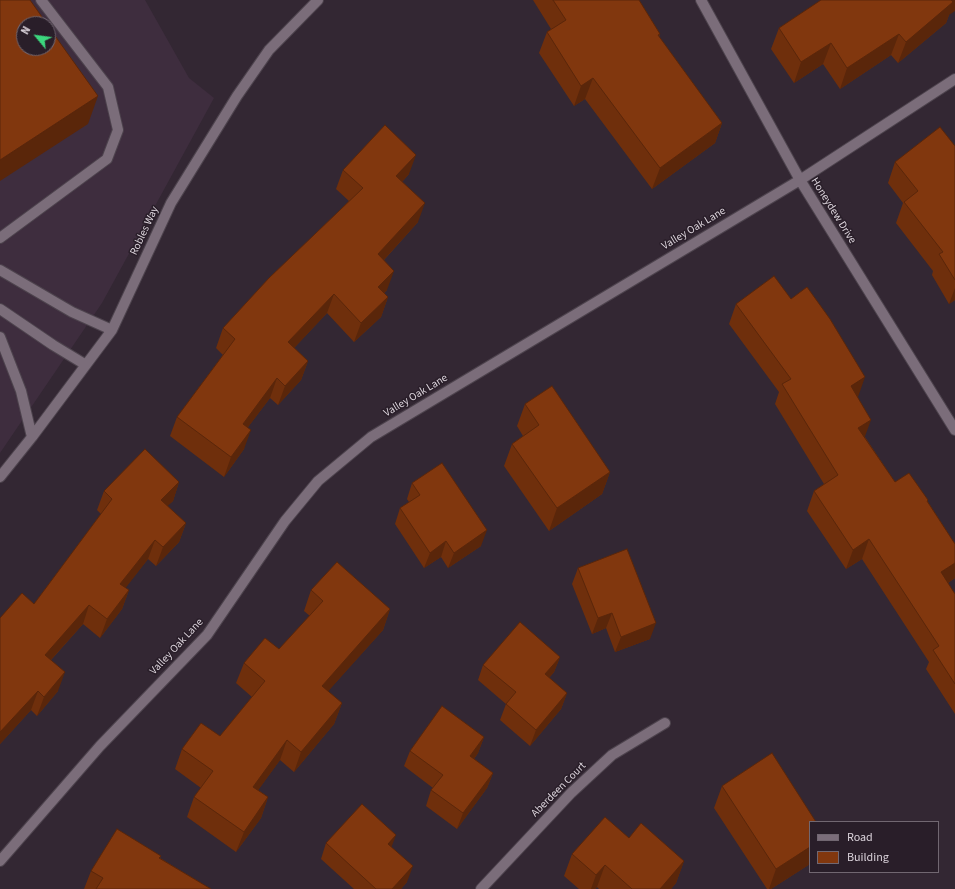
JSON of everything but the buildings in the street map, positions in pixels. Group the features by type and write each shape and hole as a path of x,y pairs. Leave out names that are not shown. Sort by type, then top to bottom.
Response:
{"street":[{"path":"0,238 107,158 118,130 108,87 41,0"},
{"name":"Robles Way","path":"0,477 32,437 112,330 171,203 233,103 269,50 318,0"},
{"name":"Honeydew Drive","path":"701,0 800,180 955,430"},
{"name":"Valley Oak Lane","path":"0,861 100,746 207,635 285,521 318,481 371,437 800,180 955,79"},
{"path":"0,270 72,312 112,330"},
{"path":"0,309 53,345 86,365"},
{"path":"0,337 21,391 32,437"},
{"name":"Aberdeen Court","path":"481,889 571,793 612,755 665,723"}],"shaded area":[{"path":"0,0 145,0 189,78 214,98 102,303 0,453"}]}
